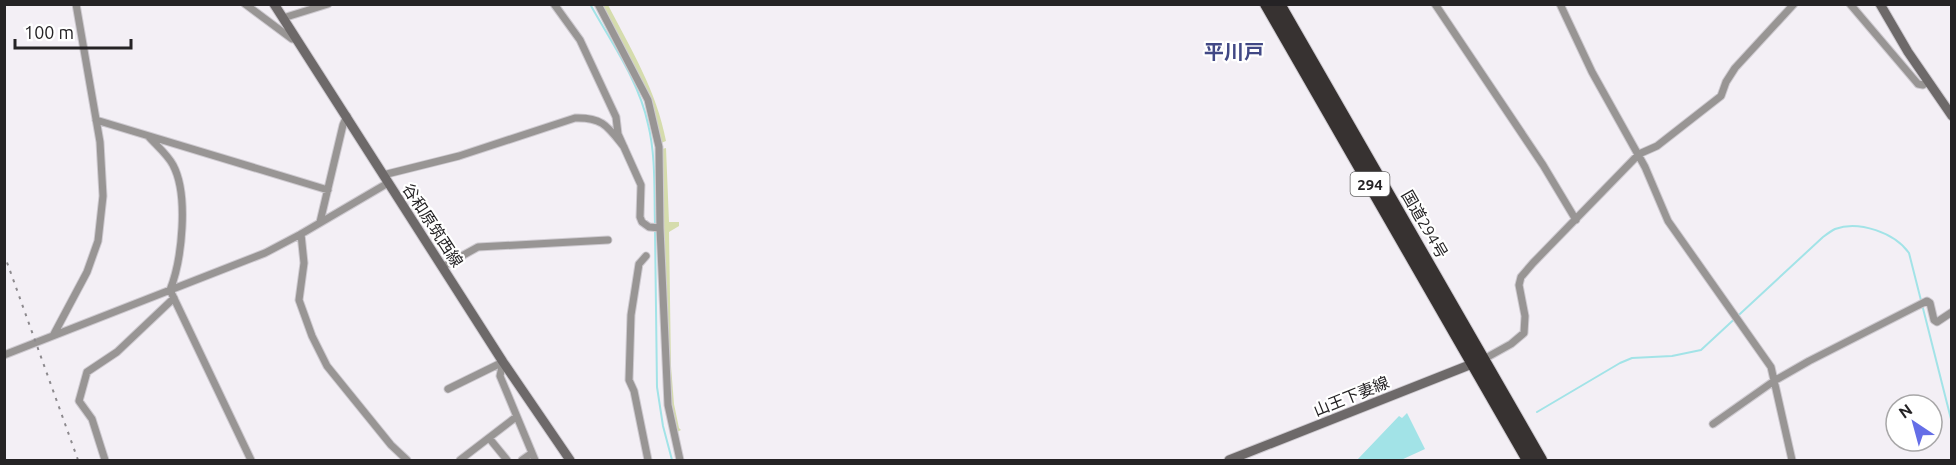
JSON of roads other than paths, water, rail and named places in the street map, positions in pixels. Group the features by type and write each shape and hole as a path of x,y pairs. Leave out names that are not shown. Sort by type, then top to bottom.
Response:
{"highway":[{"name":"国道294号","path":"1266,4 1478,361 1541,460"},
{"name":"国道294号","path":"1279,4 1478,361 1528,460"}],"main road":[{"name":"谷和原筑西線","path":"274,4 503,362 570,460"},
{"path":"1880,4 1908,51 1952,116"},
{"name":"山王下妻線","path":"1229,460 1478,361"}],"street":[{"path":"54,335 87,272 98,242 103,186 102,157 76,4"},
{"path":"245,4 292,39 296,39"},
{"path":"283,18 328,4"},
{"path":"554,4 580,40 616,117 618,134 641,185 640,217 642,222 649,227 660,228"},
{"path":"598,4 648,100 659,147 660,228 668,405 680,460"},
{"path":"1435,4 1543,165 1576,220"},
{"path":"1560,4 1592,72 1639,154 1668,221 1771,367 1792,460"},
{"path":"1478,361 1511,344 1524,333 1525,316 1519,285 1521,277 1639,154 1657,146 1720,96 1735,68 1794,4"},
{"path":"1851,4 1918,84 1923,85 1929,82"},
{"path":"320,222 347,116"},
{"path":"4,355 172,294 265,253 301,234 386,179 575,118 600,121 607,125 624,147"},
{"path":"96,120 328,190"},
{"path":"148,136 173,165 182,197 182,235 172,294 251,460"},
{"path":"301,234 304,263 299,300 312,336 327,366 391,445 407,460"},
{"path":"442,267 478,247 608,240"},
{"path":"646,256 639,264 631,315 629,380 634,391 648,460"},
{"path":"105,460 93,419 79,401 87,372 117,352 172,294"},
{"path":"1713,424 1774,381 1927,301 1930,303 1934,320 1937,322 1952,312"},
{"path":"448,389 503,362"},
{"path":"503,362 500,376 533,457 522,460"},
{"path":"460,460 516,417"},
{"path":"489,438 507,460"}],"water":[{"path":"1407,413 1425,449 1401,460 1357,460 1399,416 1402,418"}],"waterway":[{"path":"590,4 624,62 644,108 652,149 655,225"},
{"path":"1537,412 1632,358 1672,356 1701,350 1823,237 1835,229 1855,226 1886,234 1909,253 1952,423"},
{"path":"655,230 657,387 663,426 672,460"}],"railway":[{"path":"4,254 78,460"}],"district":[{"name":"平川戸","path":"1234,51"}]}
